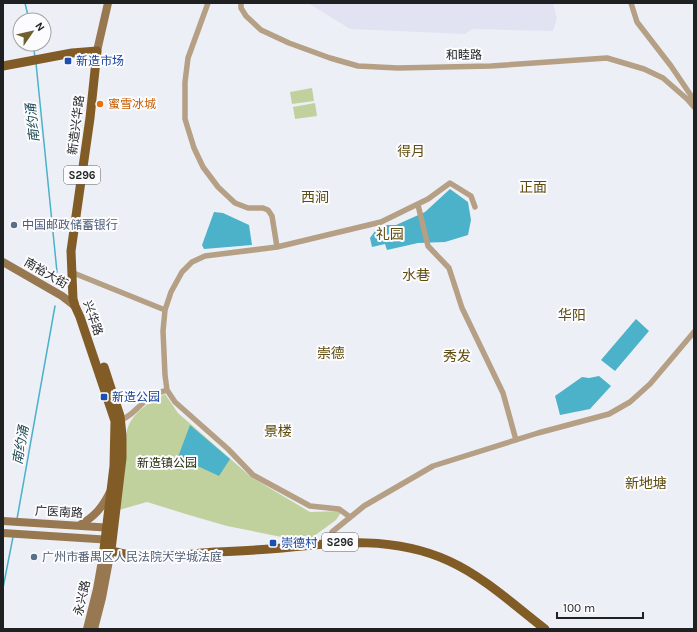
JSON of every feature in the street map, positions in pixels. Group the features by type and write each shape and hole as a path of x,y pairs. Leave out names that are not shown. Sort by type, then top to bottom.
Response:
{"main road":[{"name":"新造兴华路","path":"74,303 71,272 71,251 90,118 97,51 108,3"},
{"path":"3,66 28,60 83,51 97,51"},
{"name":"南裕大街","path":"3,256 74,303"},
{"name":"南裕大街","path":"3,262 74,303"},
{"name":"兴华路","path":"74,303 122,435 122,458 108,545"},
{"name":"兴华路","path":"110,528 118,421"},
{"path":"80,525 103,506 112,488"},
{"name":"广医南路","path":"3,521 110,528"},
{"name":"广医南路","path":"3,533 108,545"},
{"name":"S296","path":"108,545 124,554 147,556 281,548 329,543 363,542 414,549 436,556 470,572 545,629"},
{"name":"永兴路","path":"87,629 108,545"},
{"name":"永兴路","path":"94,629 108,545"}],"street":[{"path":"208,3 188,58 185,82 185,119 194,148 203,167 218,187 235,203 248,208 263,208 268,210 272,216 277,247"},
{"name":"和睦路","path":"241,3 241,8 246,16 261,30 330,58 358,66 398,68 491,66 607,58 644,69 663,78 694,107"},
{"path":"631,3 637,22 671,66 694,100"},
{"path":"350,517 339,509 310,506 253,475 228,449 175,402 167,390 163,331 165,310 171,292 182,272 192,262 205,256 277,247 381,222 428,200 450,183 471,196 475,207"},
{"path":"418,205 428,246 449,268 462,308 503,392 516,440"},
{"path":"71,272 165,310"},
{"path":"329,543 332,532 364,506 433,466 516,440 609,414 630,402 650,384 694,332"},
{"path":"118,421 128,417 138,406 151,396 167,390"}],"shaded area":[{"path":"308,3 553,3 557,18 553,31 472,29 465,34 350,29"}],"green space":[{"path":"312,88 314,101 292,104 290,92"},
{"path":"315,103 317,116 295,119 293,107"},
{"name":"新造镇公园","path":"165,394 178,413 251,477 310,512 342,511 336,520 310,539 297,540 227,526 147,502 119,510 127,430 129,424 142,408"}],"water":[{"path":"450,189 468,202 471,220 468,235 445,242 418,243 387,250 385,244 372,247 370,238 375,231 387,225 396,225 425,212"},
{"path":"214,212 223,213 249,225 252,245 204,249 202,245"},
{"path":"636,319 649,331 615,371 601,360"},
{"path":"599,376 611,386 590,409 560,415 555,396 582,377 589,378"},
{"path":"190,425 230,459 219,476 178,457"}],"waterway":[{"name":"南约涌","path":"25,3 27,12"},
{"name":"南约涌","path":"34,52 35,57"},
{"name":"南约涌","path":"36,63 57,272"},
{"name":"南约涌","path":"17,519 55,306"},
{"name":"南约涌","path":"3,588 13,537"}],"place":[{"name":"新造市场","path":"68,61"},
{"name":"蜜雪冰城","path":"100,104"},
{"name":"中国邮政储蓄银行","path":"14,225"},
{"name":"新造公园","path":"104,397"},
{"name":"崇德村","path":"273,543"},
{"name":"广州市番禺区人民法院大学城法庭","path":"34,557"}],"district":[{"name":"得月","path":"411,151"},
{"name":"正面","path":"533,187"},
{"name":"西涧","path":"315,197"},
{"name":"礼园","path":"390,234"},
{"name":"水巷","path":"416,275"},
{"name":"华阳","path":"572,315"},
{"name":"崇德","path":"331,353"},
{"name":"秀发","path":"457,356"},
{"name":"景楼","path":"278,431"},
{"name":"新地塘","path":"646,483"}]}
